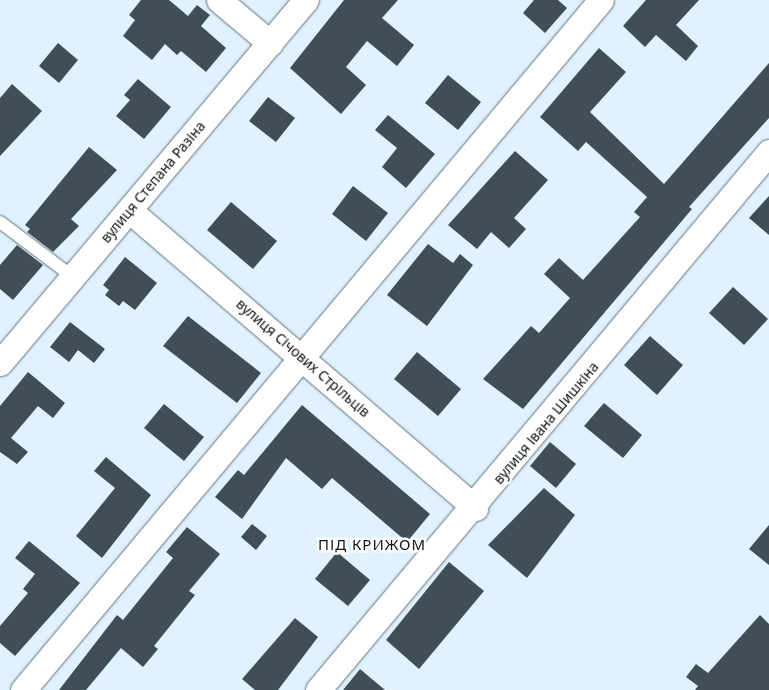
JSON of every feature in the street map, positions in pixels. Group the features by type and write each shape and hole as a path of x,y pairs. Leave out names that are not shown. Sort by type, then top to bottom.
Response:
{"street":[{"path":"219,0 270,43"},
{"name":"вулиця Степана Разіна","path":"0,364 306,0"},
{"path":"23,690 601,0"},
{"name":"вулиця Івана Шишкіна","path":"318,690 475,508 769,152"},
{"name":"вулиця Січових Стрільців","path":"129,210 475,508"}],"lane":[{"path":"0,222 73,277"}],"building":[{"path":"141,0 169,0 188,16 197,5 210,15 201,26 226,48 206,72 181,51 177,55 165,44 152,60 123,36 135,20 129,15"},
{"path":"344,0 398,0 382,18 414,45 397,66 367,41 346,67 366,85 341,114 290,68"},
{"path":"534,0 558,0 567,8 545,33 523,13"},
{"path":"646,0 699,0 676,25 698,46 686,61 656,35 645,47 623,26"},
{"path":"58,43 78,60 59,83 39,66"},
{"path":"599,48 626,72 590,112 664,184 769,63 769,118 689,207 692,209 523,409 483,379 531,326 539,333 570,298 544,274 559,258 583,280 640,217 634,212 647,197 586,142 578,151 540,117"},
{"path":"448,75 481,102 458,130 425,103"},
{"path":"138,79 171,107 144,139 116,116 130,100 124,95"},
{"path":"12,84 42,111 0,156 0,98"},
{"path":"268,97 295,118 276,142 249,121"},
{"path":"388,115 435,154 406,188 382,167 397,148 375,130"},
{"path":"89,147 117,170 71,219 79,226 53,252 27,232 30,229 25,225"},
{"path":"515,151 548,180 514,218 526,229 509,248 491,232 477,249 448,225"},
{"path":"353,186 388,213 366,241 332,214"},
{"path":"769,196 769,235 749,218"},
{"path":"231,202 277,241 253,269 207,230"},
{"path":"428,244 453,263 460,254 473,265 427,326 387,295"},
{"path":"17,245 43,265 13,300 0,289 0,265"},
{"path":"125,257 157,283 135,310 123,301 119,306 105,295 109,290 103,285"},
{"path":"733,287 768,319 744,345 709,313"},
{"path":"188,316 261,373 237,403 163,346"},
{"path":"70,322 105,349 94,363 78,350 69,362 50,347"},
{"path":"650,336 683,365 657,395 624,365"},
{"path":"417,352 461,389 438,416 394,379"},
{"path":"28,372 65,403 53,418 38,406 11,438 28,452 17,464 0,452 0,406"},
{"path":"604,403 642,435 623,458 584,426"},
{"path":"164,404 204,437 184,461 144,428"},
{"path":"302,405 430,514 407,542 332,478 322,489 286,458 242,519 215,497 238,470 244,475"},
{"path":"550,442 576,464 556,488 530,466"},
{"path":"106,457 151,495 102,558 76,536 115,488 94,471"},
{"path":"544,488 575,515 527,578 488,545"},
{"path":"252,524 267,536 256,550 241,537"},
{"path":"769,525 769,565 749,549"},
{"path":"187,527 220,554 189,591 195,595 154,646 158,649 143,667 121,648 86,690 59,690 117,615 123,620 173,558 166,552"},
{"path":"29,541 80,583 15,656 0,643 0,626 28,593 23,589 35,574 15,558"},
{"path":"337,552 370,580 348,606 315,579"},
{"path":"449,562 484,591 419,669 386,640"},
{"path":"760,615 769,624 769,690 695,690 698,686 686,677 696,664 708,673"},
{"path":"295,618 318,637 278,690 255,690 242,679"},
{"path":"360,669 385,690 343,690"}],"district":[{"name":"ПІД КРИЖОМ","path":"372,545"}]}
